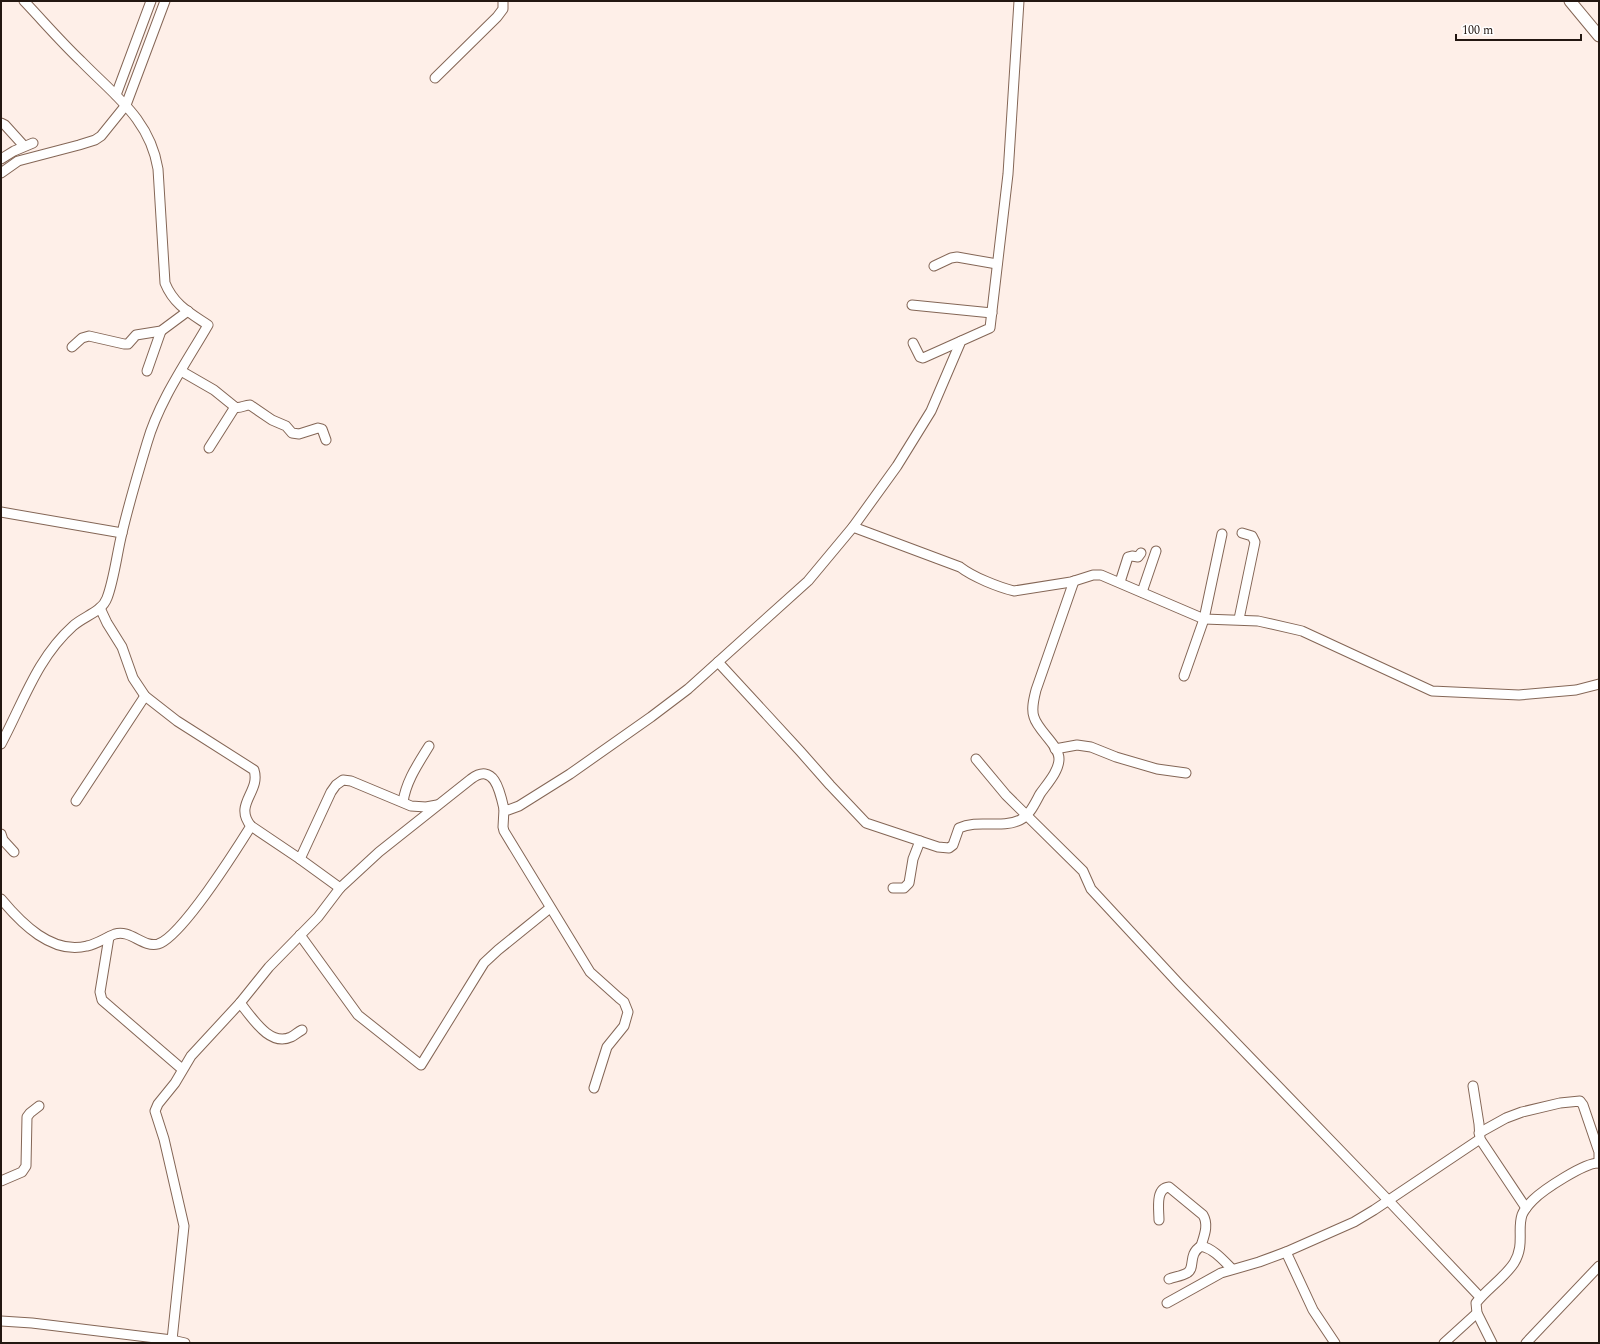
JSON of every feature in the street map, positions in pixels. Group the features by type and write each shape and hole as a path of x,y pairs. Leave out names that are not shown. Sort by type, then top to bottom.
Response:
{"main road":[{"path":"1570,1 1599,36"}],"street":[{"path":"1,744 16,716 38,668 49,651 73,626 100,608 108,597 122,533 147,442 161,406 208,325 178,304 169,294 165,283 158,168 156,156 149,137 126,105 81,62 24,1"},
{"path":"116,95 150,1"},
{"path":"1,173 18,162 94,140 101,136 126,105 165,1"},
{"path":"435,78 497,17 503,9 503,1"},
{"path":"913,343 917,353 923,358 989,329 1008,174 1018,1"},
{"path":"1,123 29,145 1,159"},
{"path":"934,266 951,258 957,257 997,264"},
{"path":"912,304 992,313"},
{"path":"72,347 82,338 89,336 128,344 136,335 161,331 188,311"},
{"path":"147,371 161,331"},
{"path":"504,809 508,810 519,806 570,774 651,717 688,689 808,581 853,527 897,466 931,411 960,341"},
{"path":"181,371 208,387 235,407 238,408 250,405 272,420 286,426 292,433 299,434 318,428 322,429 326,440"},
{"path":"209,448 235,407"},
{"path":"1,512 122,533"},
{"path":"853,527 960,567 966,572 1014,591 1074,581 1093,575 1100,575 1120,582 1204,619 1239,619 1258,621 1302,631 1432,691 1519,695 1576,690 1599,684"},
{"path":"1239,619 1255,542 1252,536 1242,533"},
{"path":"1184,676 1204,619 1222,534"},
{"path":"1142,592 1156,551"},
{"path":"1120,582 1128,558 1132,556 1138,557 1141,553"},
{"path":"718,662 866,823 938,847 949,848 954,845 959,828 967,824 1008,823 1019,821 1027,815 1057,767 1059,760 1055,749 1033,716 1033,708 1036,690 1074,581"},
{"path":"100,608 107,623 122,647 133,678 145,696 177,721 254,770 256,776 255,782 245,807 244,816 251,826 340,888"},
{"path":"76,801 145,696"},
{"path":"403,802 409,780 429,746"},
{"path":"1055,749 1077,746 1091,747 1116,757 1157,768 1186,773"},
{"path":"976,759 1006,795 1083,870 1091,889 1180,985 1480,1297"},
{"path":"172,1340 184,1226 164,1138 155,1111 158,1104 175,1083 191,1056 240,1003 269,967 318,917 340,888 380,852 478,774 485,773 495,782 501,796 504,809 504,831 590,972 624,1002 628,1012 624,1026 607,1046 594,1088"},
{"path":"300,859 331,792 336,784 343,780 351,781 418,807 439,805"},
{"path":"1,899 30,929 55,944 66,948 87,946 122,933 154,945 159,944 167,939 179,927 201,900 251,826"},
{"path":"1,834 3,840 14,852"},
{"path":"893,888 904,888 909,883 914,859 920,841"},
{"path":"300,935 358,1015 421,1065 484,963 550,908"},
{"path":"109,937 100,992 102,1000 182,1069"},
{"path":"240,1003 261,1028 272,1037 281,1039 291,1037 302,1030"},
{"path":"1472,1086 1480,1136 1526,1208"},
{"path":"1167,1303 1221,1273 1259,1262 1286,1252 1345,1227 1374,1210 1506,1118 1522,1112 1560,1103 1580,1101 1583,1105 1598,1152 1599,1163 1581,1168 1546,1190 1533,1200 1526,1208 1522,1215 1521,1244 1514,1262 1476,1303 1478,1313 1492,1343"},
{"path":"1,1181 22,1172 26,1166 27,1117 39,1106"},
{"path":"1159,1220 1160,1194 1162,1189 1169,1187 1203,1215 1207,1224 1201,1246 1195,1250 1192,1256 1191,1268 1188,1273 1169,1279"},
{"path":"1201,1246 1206,1247 1219,1255 1232,1269"},
{"path":"1286,1252 1313,1310 1335,1343"},
{"path":"1526,1343 1599,1266"},
{"path":"1444,1343 1478,1313"},
{"path":"1,1321 32,1323 172,1340 185,1343"}]}
